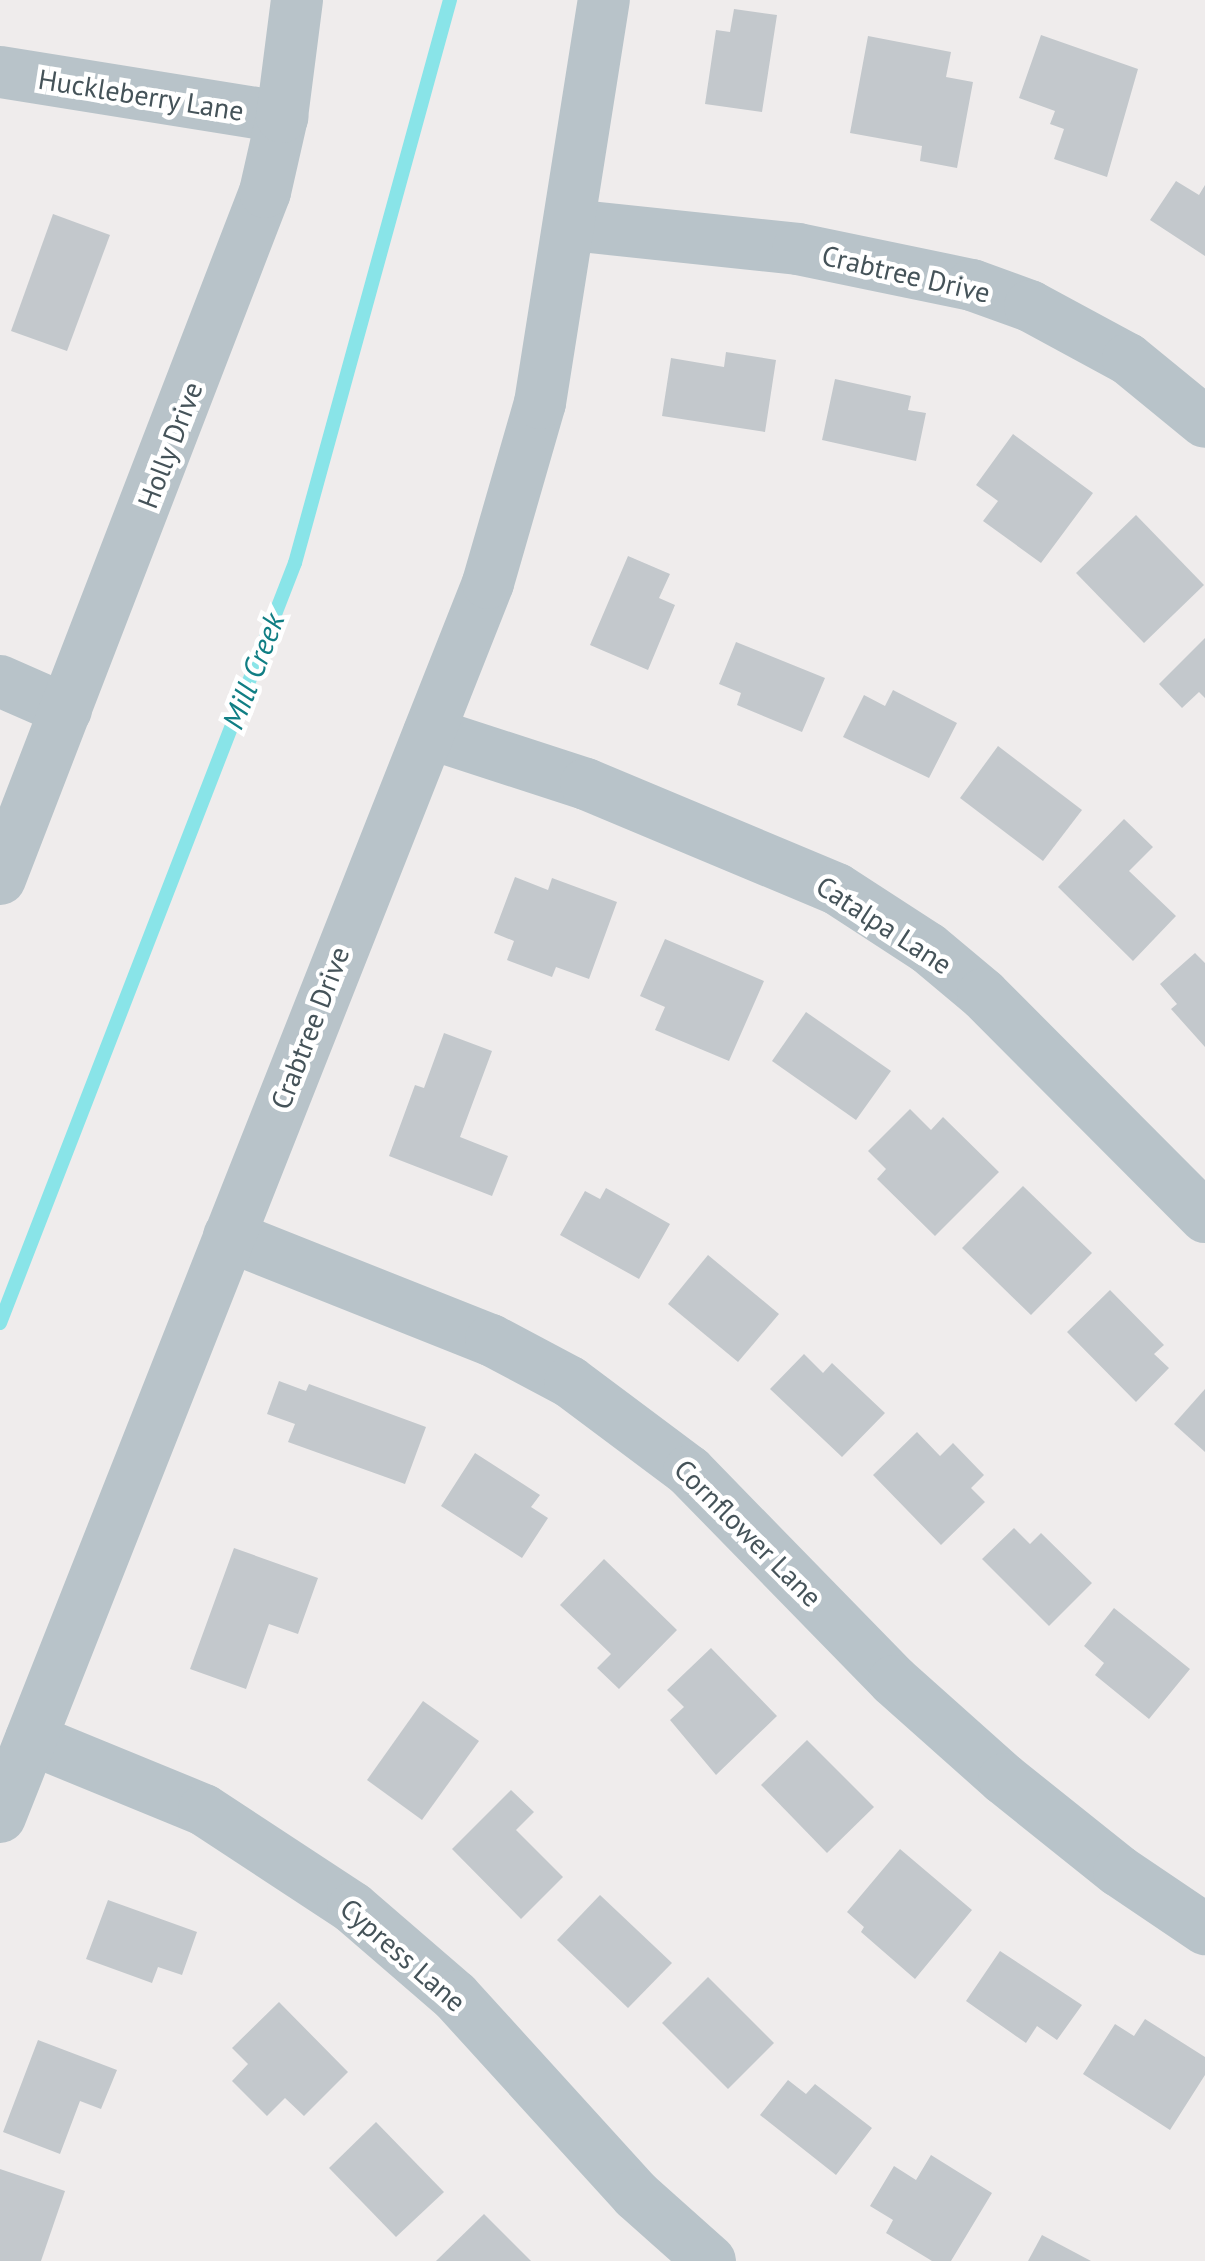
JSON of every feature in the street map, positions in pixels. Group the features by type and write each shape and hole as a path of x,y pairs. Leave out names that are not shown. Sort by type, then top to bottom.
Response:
{"street":[{"name":"Holly Drive","path":"0,878 265,192 282,116 296,0"},
{"name":"Crabtree Drive","path":"0,1817 488,583 540,403 604,0"},
{"name":"Huckleberry Lane","path":"0,72 282,116"},
{"name":"Crabtree Drive","path":"571,224 798,248 972,286 1030,306 1128,359 1205,422"},
{"path":"0,681 66,710"},
{"name":"Catalpa Lane","path":"429,733 586,784 837,889 928,948 982,994 1205,1217"},
{"name":"Cornflower Lane","path":"229,1236 492,1340 570,1382 689,1471 894,1682 1004,1779 1119,1871 1205,1929"},
{"name":"Cypress Lane","path":"31,1739 204,1810 353,1908 455,1996 636,2195 710,2261"}],"building":[{"path":"734,9 777,15 762,112 705,104 716,30 730,32"},
{"path":"1041,35 1138,69 1107,177 1054,159 1064,129 1050,124 1055,111 1019,98"},
{"path":"868,36 951,52 946,77 973,82 957,168 920,161 922,146 850,133"},
{"path":"1176,181 1199,195 1205,185 1205,256 1150,220"},
{"path":"53,214 110,235 67,351 11,331"},
{"path":"726,352 776,360 765,432 662,416 671,358 724,367"},
{"path":"835,379 911,396 908,410 926,413 916,461 822,440"},
{"path":"1013,434 1093,493 1041,563 983,521 998,501 976,485"},
{"path":"1136,515 1204,585 1144,643 1076,573"},
{"path":"628,556 670,574 659,598 675,605 648,670 590,645"},
{"path":"1205,638 1205,698 1199,692 1182,708 1159,684"},
{"path":"736,642 825,678 802,732 737,705 741,693 719,684"},
{"path":"893,690 957,723 929,778 843,737 864,695 885,706"},
{"path":"998,746 1082,810 1043,861 960,798"},
{"path":"1124,819 1153,847 1129,871 1176,916 1133,961 1058,887"},
{"path":"515,877 548,890 552,878 617,902 589,979 556,967 552,977 507,960 514,941 494,933"},
{"path":"665,939 764,981 729,1061 655,1030 665,1007 640,996"},
{"path":"1195,953 1205,963 1205,1047 1171,1009 1177,1004 1160,984"},
{"path":"806,1012 891,1071 856,1120 772,1061"},
{"path":"444,1033 492,1051 460,1137 508,1156 492,1196 389,1156 415,1085 424,1088"},
{"path":"910,1109 931,1130 943,1117 999,1172 935,1236 877,1179 886,1169 868,1151"},
{"path":"1023,1186 1092,1253 1031,1315 962,1248"},
{"path":"606,1188 670,1224 639,1279 560,1235 585,1191 600,1199"},
{"path":"708,1255 779,1314 738,1362 668,1304"},
{"path":"1110,1290 1164,1345 1154,1354 1169,1368 1136,1402 1067,1332"},
{"path":"804,1354 823,1373 832,1363 885,1413 842,1457 770,1389"},
{"path":"279,1381 306,1391 309,1384 426,1427 405,1484 288,1442 295,1424 267,1414"},
{"path":"1205,1389 1205,1452 1174,1424"},
{"path":"917,1432 940,1456 953,1443 984,1475 971,1488 985,1502 941,1545 873,1475"},
{"path":"475,1453 540,1495 531,1507 548,1518 522,1558 441,1506"},
{"path":"1014,1528 1030,1544 1041,1533 1092,1583 1049,1626 982,1559"},
{"path":"234,1548 318,1578 298,1634 269,1624 246,1689 190,1669"},
{"path":"604,1559 677,1630 619,1689 597,1668 611,1654 560,1605"},
{"path":"1114,1608 1190,1669 1149,1719 1095,1675 1104,1663 1084,1646"},
{"path":"711,1648 777,1716 716,1775 670,1720 684,1707 667,1690"},
{"path":"423,1701 479,1741 422,1820 367,1780"},
{"path":"807,1740 874,1807 827,1853 761,1785"},
{"path":"511,1790 534,1812 516,1830 563,1877 521,1919 452,1849"},
{"path":"900,1849 972,1910 915,1979 861,1932 864,1927 847,1912"},
{"path":"600,1895 672,1963 628,2008 557,1940"},
{"path":"108,1900 197,1932 182,1975 158,1967 152,1983 86,1959"},
{"path":"1000,1951 1082,2005 1057,2040 1037,2026 1026,2043 966,2001"},
{"path":"708,1977 774,2043 728,2089 662,2023"},
{"path":"279,2002 348,2072 304,2116 285,2098 267,2116 232,2081 248,2064 232,2048"},
{"path":"1145,2019 1205,2057 1205,2075 1170,2130 1083,2074 1115,2024 1134,2036"},
{"path":"38,2040 117,2070 101,2109 80,2101 60,2154 3,2132"},
{"path":"788,2080 806,2094 815,2084 872,2128 836,2175 760,2115"},
{"path":"376,2122 444,2192 396,2237 329,2168"},
{"path":"931,2155 992,2193 951,2261 932,2261 886,2233 893,2220 870,2206 894,2166 916,2180"},
{"path":"0,2169 65,2191 41,2261 0,2261"},
{"path":"484,2214 531,2261 436,2261"},
{"path":"1042,2235 1091,2261 1028,2261"}],"waterway":[{"name":"Mill Creek","path":"0,1323 295,563 450,0"}]}
